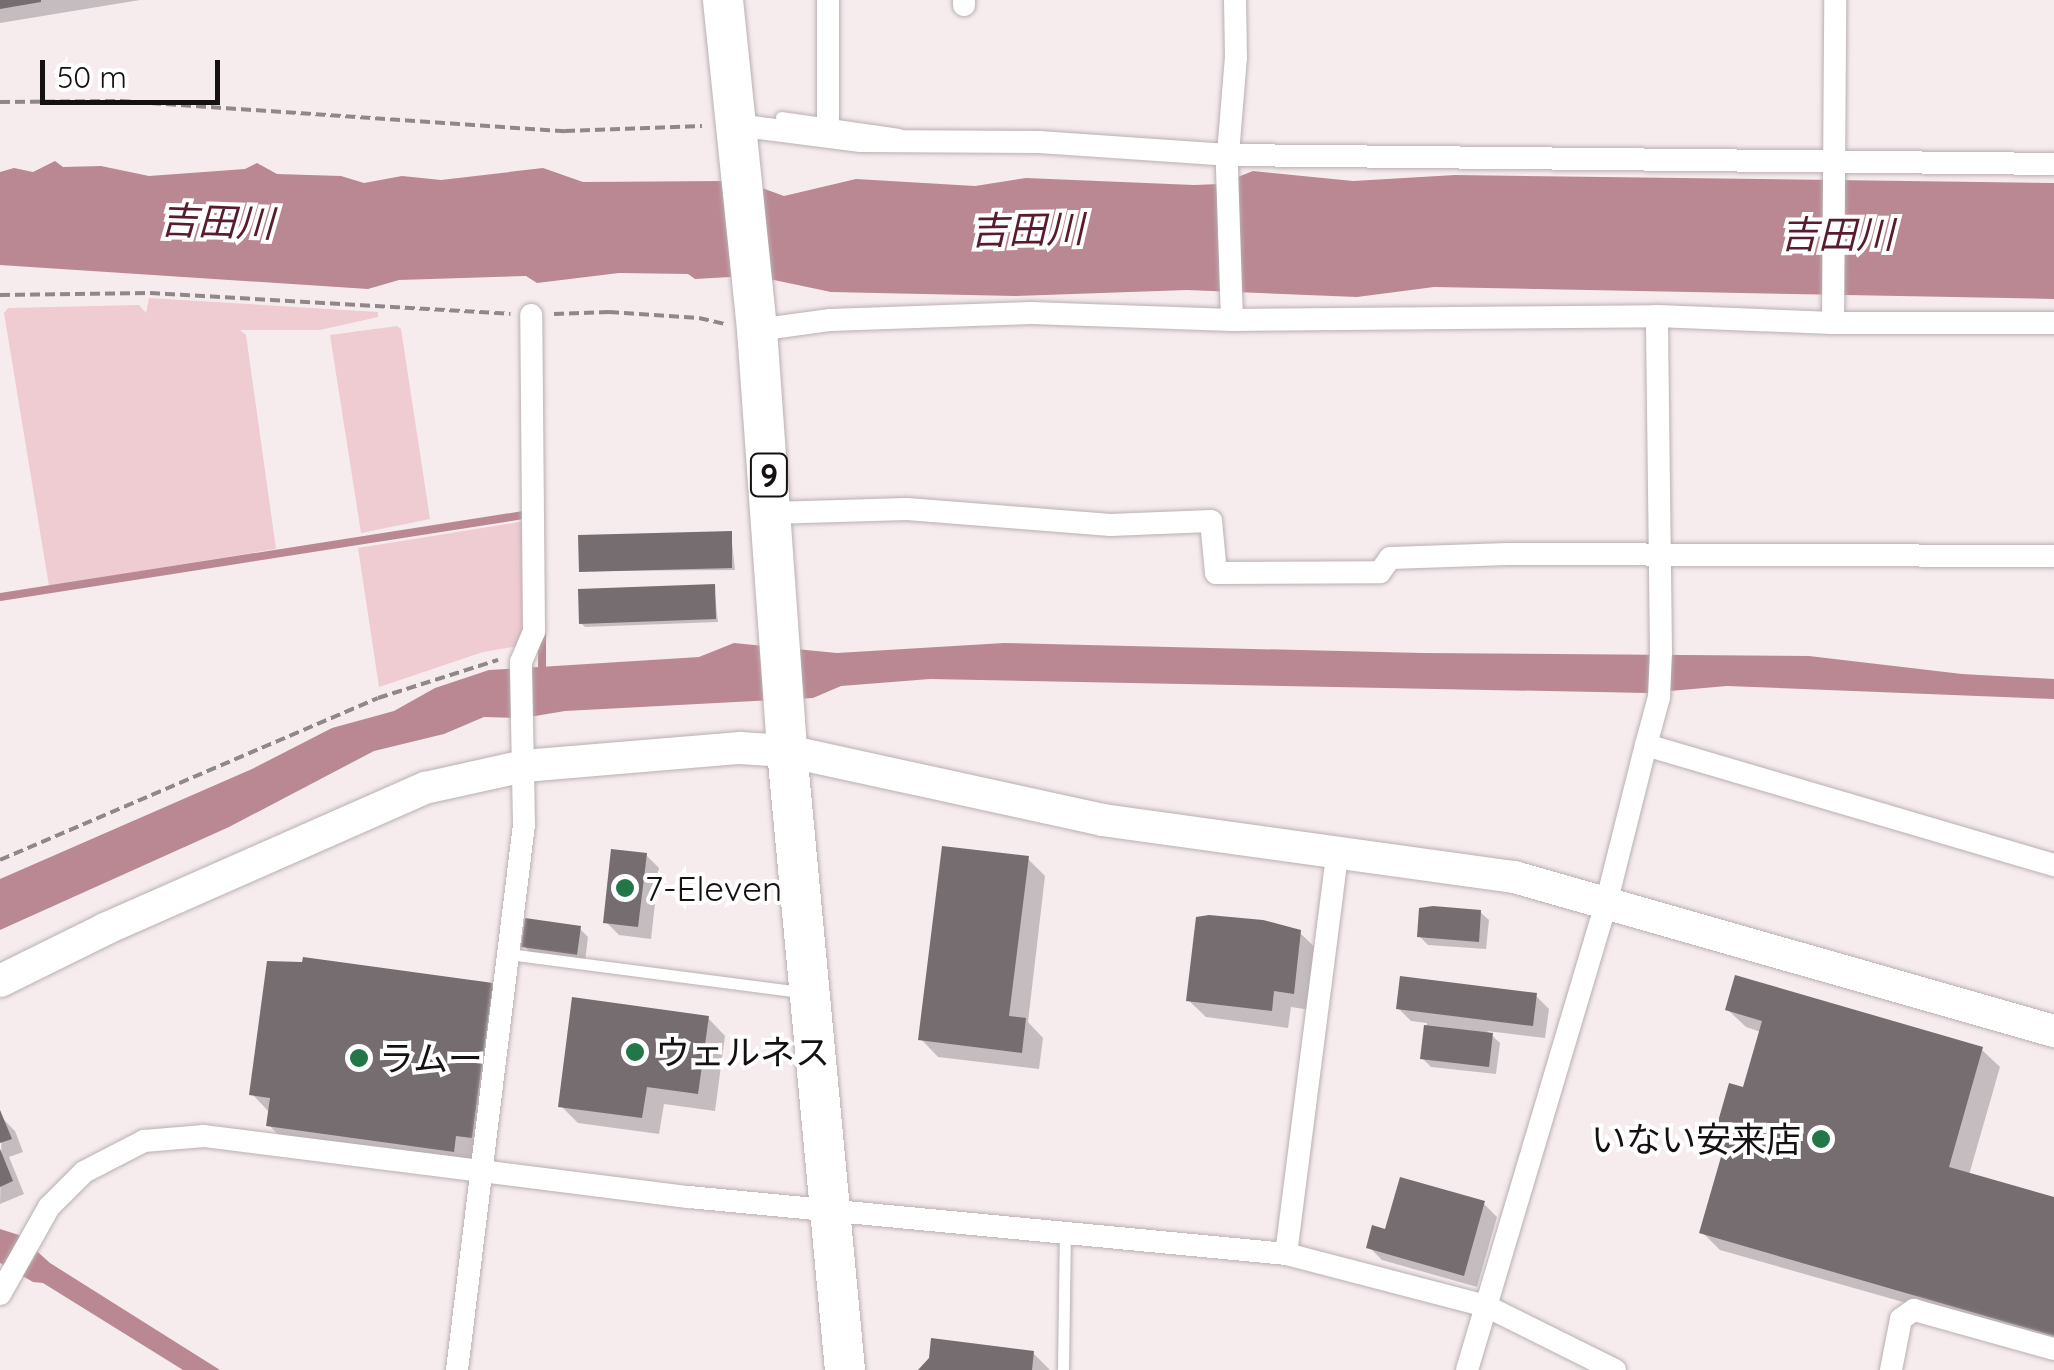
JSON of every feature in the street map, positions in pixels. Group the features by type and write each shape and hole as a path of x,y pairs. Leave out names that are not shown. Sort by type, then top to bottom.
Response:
{"highway":[{"name":"9","path":"723,0 756,320 787,750 845,1370"}],"street":[{"path":"828,0 828,124"},
{"path":"1232,320 1228,161 1235,0"},
{"path":"1832,313 1835,0"},
{"path":"737,131 861,140 1039,142 1228,161 1833,167 2054,164"},
{"path":"756,320 1030,314 1232,320 1832,313 2054,323"},
{"path":"457,1370 524,824 522,663 534,632 531,315"},
{"path":"1467,1370 1606,904 1659,697 1662,652 1656,316"},
{"path":"772,513 907,509 1110,525 1211,521 1216,572 1380,572 1390,558 1429,557 2054,556"},
{"path":"1646,745 2054,865"},
{"path":"0,981 105,929 425,788 524,766 740,748 787,750 1104,820 1338,850 1514,878 2054,1031"},
{"path":"1286,1254 1338,850"},
{"path":"3,1287 50,1206 100,1160 144,1141 232,1138 480,1174 1065,1236 1286,1254 1486,1306 1615,1370"},
{"path":"1890,1370 1901,1320 1914,1310 2054,1349"}],"lane":[{"path":"781,117 882,129 900,134 903,141"},
{"path":"508,954 810,993"},
{"path":"1062,1370 1065,1236"}],"path":[{"path":"0,102 121,101 565,131 737,131"},
{"path":"0,296 150,294 531,315 609,312 699,318"},
{"path":"0,860 378,698 456,672 522,663"}],"shaded area":[{"path":"149,298 378,312 378,317 320,330 240,330 246,335 276,549 49,586 4,313 8,308 139,305 146,313"},
{"path":"397,326 401,329 430,519 361,533 330,335"},
{"path":"526,521 525,627 519,646 483,652 379,687 358,548"}],"water":[{"name":"吉田川","path":"55,161 63,167 101,166 149,176 245,169 257,163 277,174 341,176 364,183 402,176 441,180 543,168 583,182 723,181 748,276 695,279 688,274 619,273 537,283 526,276 399,280 368,289 0,265 0,172 14,168 33,172"},
{"name":"吉田川","path":"1253,171 1353,181 1455,175 2054,183 2054,299 1434,287 1357,297 1187,290 1015,296 831,292 755,276 745,182 784,196 856,179 975,186 1026,178 1194,185 1220,184"},
{"path":"734,643 837,653 1004,643 1422,653 1809,656 1962,674 2054,679 2054,699 1727,686 1647,693 930,679 841,686 813,698 565,711 523,718 523,668 699,657"},
{"path":"520,668 520,718 484,717 444,734 374,751 229,827 0,930 0,879 252,769 332,728 394,711 435,688 489,670"},
{"path":"0,1229 19,1235 50,1263 220,1370 183,1370 43,1283 33,1282 0,1263"}],"building":[{"path":"0,0 41,0 41,2 0,9"},
{"path":"732,531 732,568 579,572 578,535"},
{"path":"715,584 716,619 579,624 578,589"},
{"path":"942,846 1029,856 1009,1016 1026,1018 1022,1053 918,1040"},
{"name":"7-Eleven","path":"611,849 647,853 638,927 603,923"},
{"path":"1419,908 1481,910 1479,942 1417,937"},
{"path":"1196,917 1263,920 1301,930 1294,994 1274,991 1272,1011 1186,1001"},
{"path":"525,918 581,926 577,955 521,947"},
{"path":"303,957 493,983 472,1138 456,1136 454,1152 266,1126 270,1098 249,1095 267,961 302,962"},
{"path":"1735,975 1983,1047 1949,1167 2054,1197 2054,1336 1699,1233 1723,1150 1711,1146 1729,1083 1743,1087 1762,1021 1725,1010"},
{"path":"1400,976 1537,993 1533,1026 1396,1009"},
{"name":"ウェルネス","path":"572,997 709,1016 698,1094 647,1087 642,1118 558,1107"},
{"path":"1424,1025 1493,1033 1489,1067 1420,1059"},
{"path":"0,1110 12,1139 0,1143"},
{"path":"0,1149 13,1181 0,1187"},
{"path":"1400,1177 1485,1201 1464,1276 1366,1248 1372,1225 1385,1229"},
{"path":"931,1338 1034,1351 1032,1370 918,1370 929,1358"}],"waterway":[{"path":"0,597 530,514"},
{"path":"542,635 542,676"}],"place":[{"name":"7-Eleven","path":"625,888"},
{"name":"ウェルネス","path":"635,1052"},
{"name":"ラムー","path":"359,1058"},
{"name":"いない安来店","path":"1821,1139"}]}
